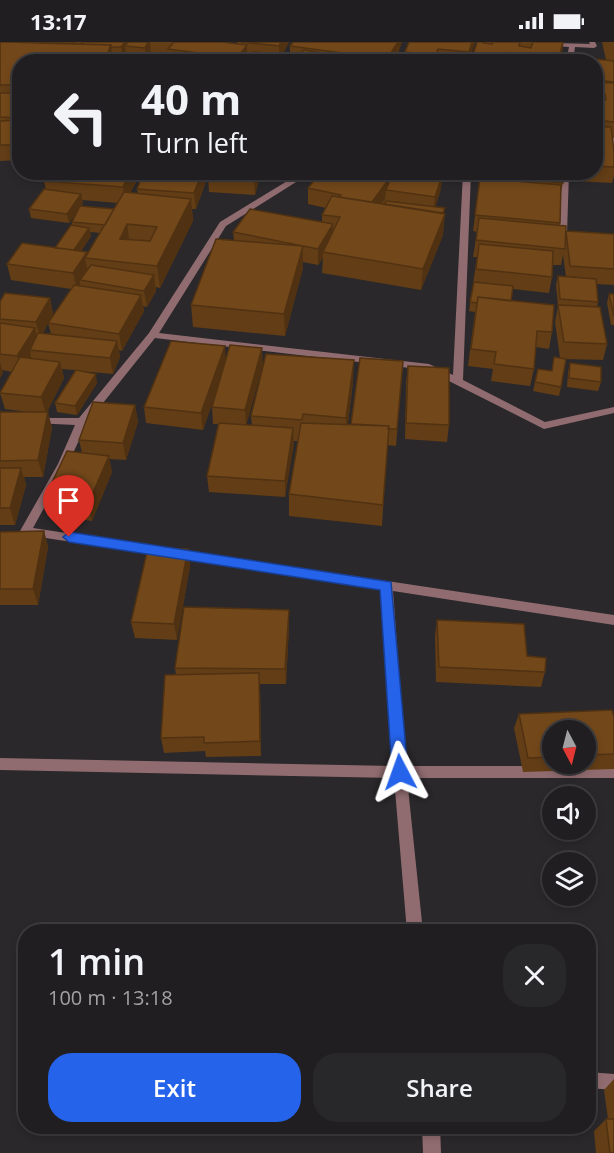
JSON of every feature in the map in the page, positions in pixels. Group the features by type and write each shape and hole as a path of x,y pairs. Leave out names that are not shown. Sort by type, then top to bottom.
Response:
{"street":[{"path":"523,42 594,46 592,42"},
{"path":"570,54 572,46"},
{"path":"369,48 403,54"},
{"path":"613,140 614,153"},
{"path":"295,180 223,224 153,335 82,422 63,464 26,531 614,620"},
{"path":"458,382 467,180"},
{"path":"563,234 565,180"},
{"path":"153,335 429,367 544,426 614,410"},
{"path":"23,420 82,422"},
{"path":"387,585 400,772 414,924"},
{"path":"0,764 400,772 614,772"},
{"path":"596,1081 614,1082"},
{"path":"431,1134 432,1153"}],"building":[{"path":"0,42 111,45 107,54 12,54 12,85 0,85"},
{"path":"40,42 75,42 73,44"},
{"path":"83,42 125,42 121,47 110,47 111,45 81,44"},
{"path":"128,42 148,42 145,48 125,46"},
{"path":"174,42 222,42 247,45 240,54 206,54 168,49"},
{"path":"241,42 281,42 279,46"},
{"path":"293,42 398,42 390,54 350,54 290,46"},
{"path":"409,42 472,42 469,52 438,49 436,54 405,52"},
{"path":"477,42 492,44 493,42 520,42 519,46 531,48 533,42 563,42 560,54 508,54 509,52 508,54 473,54"},
{"path":"304,50 328,54 301,54"},
{"path":"603,60 614,61 614,82 603,81"},
{"path":"603,82 614,83 614,122 603,121 605,94 603,94"},
{"path":"0,93 12,93 12,118 0,117"},
{"path":"12,120 12,145 0,145 0,121"},
{"path":"603,127 611,127 614,167 603,166"},
{"path":"45,180 126,180 123,187"},
{"path":"141,180 199,180 194,193 137,189"},
{"path":"314,180 388,180 372,202 339,197 341,195 308,188"},
{"path":"390,180 441,180 435,197 386,190"},
{"path":"480,180 561,185 560,223 475,215"},
{"path":"533,180 563,180 563,183"},
{"path":"44,189 81,194 67,214 29,209"},
{"path":"124,192 191,199 157,266 85,258","holes":["127,224 157,227 150,241 120,239"]},
{"path":"332,196 445,214 423,269 323,252 340,217 322,215"},
{"path":"386,201 445,208 443,213 385,204"},
{"path":"80,206 114,209 105,225 72,222"},
{"path":"250,209 333,224 318,249 233,232"},
{"path":"479,218 566,226 565,249 476,240"},
{"path":"71,225 89,228 74,250 55,248"},
{"path":"566,231 614,234 614,269 570,266"},
{"path":"216,239 303,246 284,314 191,305"},
{"path":"22,243 87,252 73,273 7,264"},
{"path":"479,244 553,251 552,277 476,269"},
{"path":"91,265 154,275 144,291 80,280"},
{"path":"558,276 596,279 598,302 560,299"},
{"path":"474,282 513,286 511,301 478,297 477,303 470,302"},
{"path":"74,285 141,295 119,334 48,323"},
{"path":"5,293 50,298 36,322 0,319 0,302"},
{"path":"609,294 614,294 614,316"},
{"path":"478,297 554,305 552,332 537,331 534,369 494,364 496,352 471,349"},
{"path":"558,305 600,307 607,344 564,342"},
{"path":"0,323 35,328 17,356 0,354"},
{"path":"38,333 117,341 110,358 30,350"},
{"path":"171,341 225,346 201,413 144,407"},
{"path":"230,345 262,348 245,410 212,407"},
{"path":"266,354 354,360 346,418 303,414 302,420 251,416"},
{"path":"20,357 60,362 41,397 0,393"},
{"path":"554,357 566,359 561,387 535,382 538,369 552,371"},
{"path":"360,358 403,361 397,429 388,429 389,426 351,424"},
{"path":"570,363 601,367 601,382 569,378"},
{"path":"408,366 449,368 449,425 406,423"},
{"path":"76,370 96,374 75,406 55,403"},
{"path":"93,402 135,405 123,443 79,440"},
{"path":"0,412 48,412 38,460 0,461"},
{"path":"219,423 293,428 285,481 207,476"},
{"path":"301,423 389,426 383,505 289,494"},
{"path":"67,451 109,456 88,504 44,499"},
{"path":"0,468 21,468 10,508 0,508"},
{"path":"44,531 33,589 0,589 0,532"},
{"path":"148,548 188,549 174,624 131,622"},
{"path":"184,607 289,610 285,669 175,668"},
{"path":"437,620 524,624 527,656 546,658 545,672 439,667"},
{"path":"259,673 260,741 204,743 204,737 161,738 165,675"},
{"path":"612,710 614,754 596,755 596,720 542,720 542,757 528,758 519,714"},
{"path":"606,1119 614,1119 614,1153 610,1153"}],"route":[{"path":"69,537 387,585 400,772"}]}
